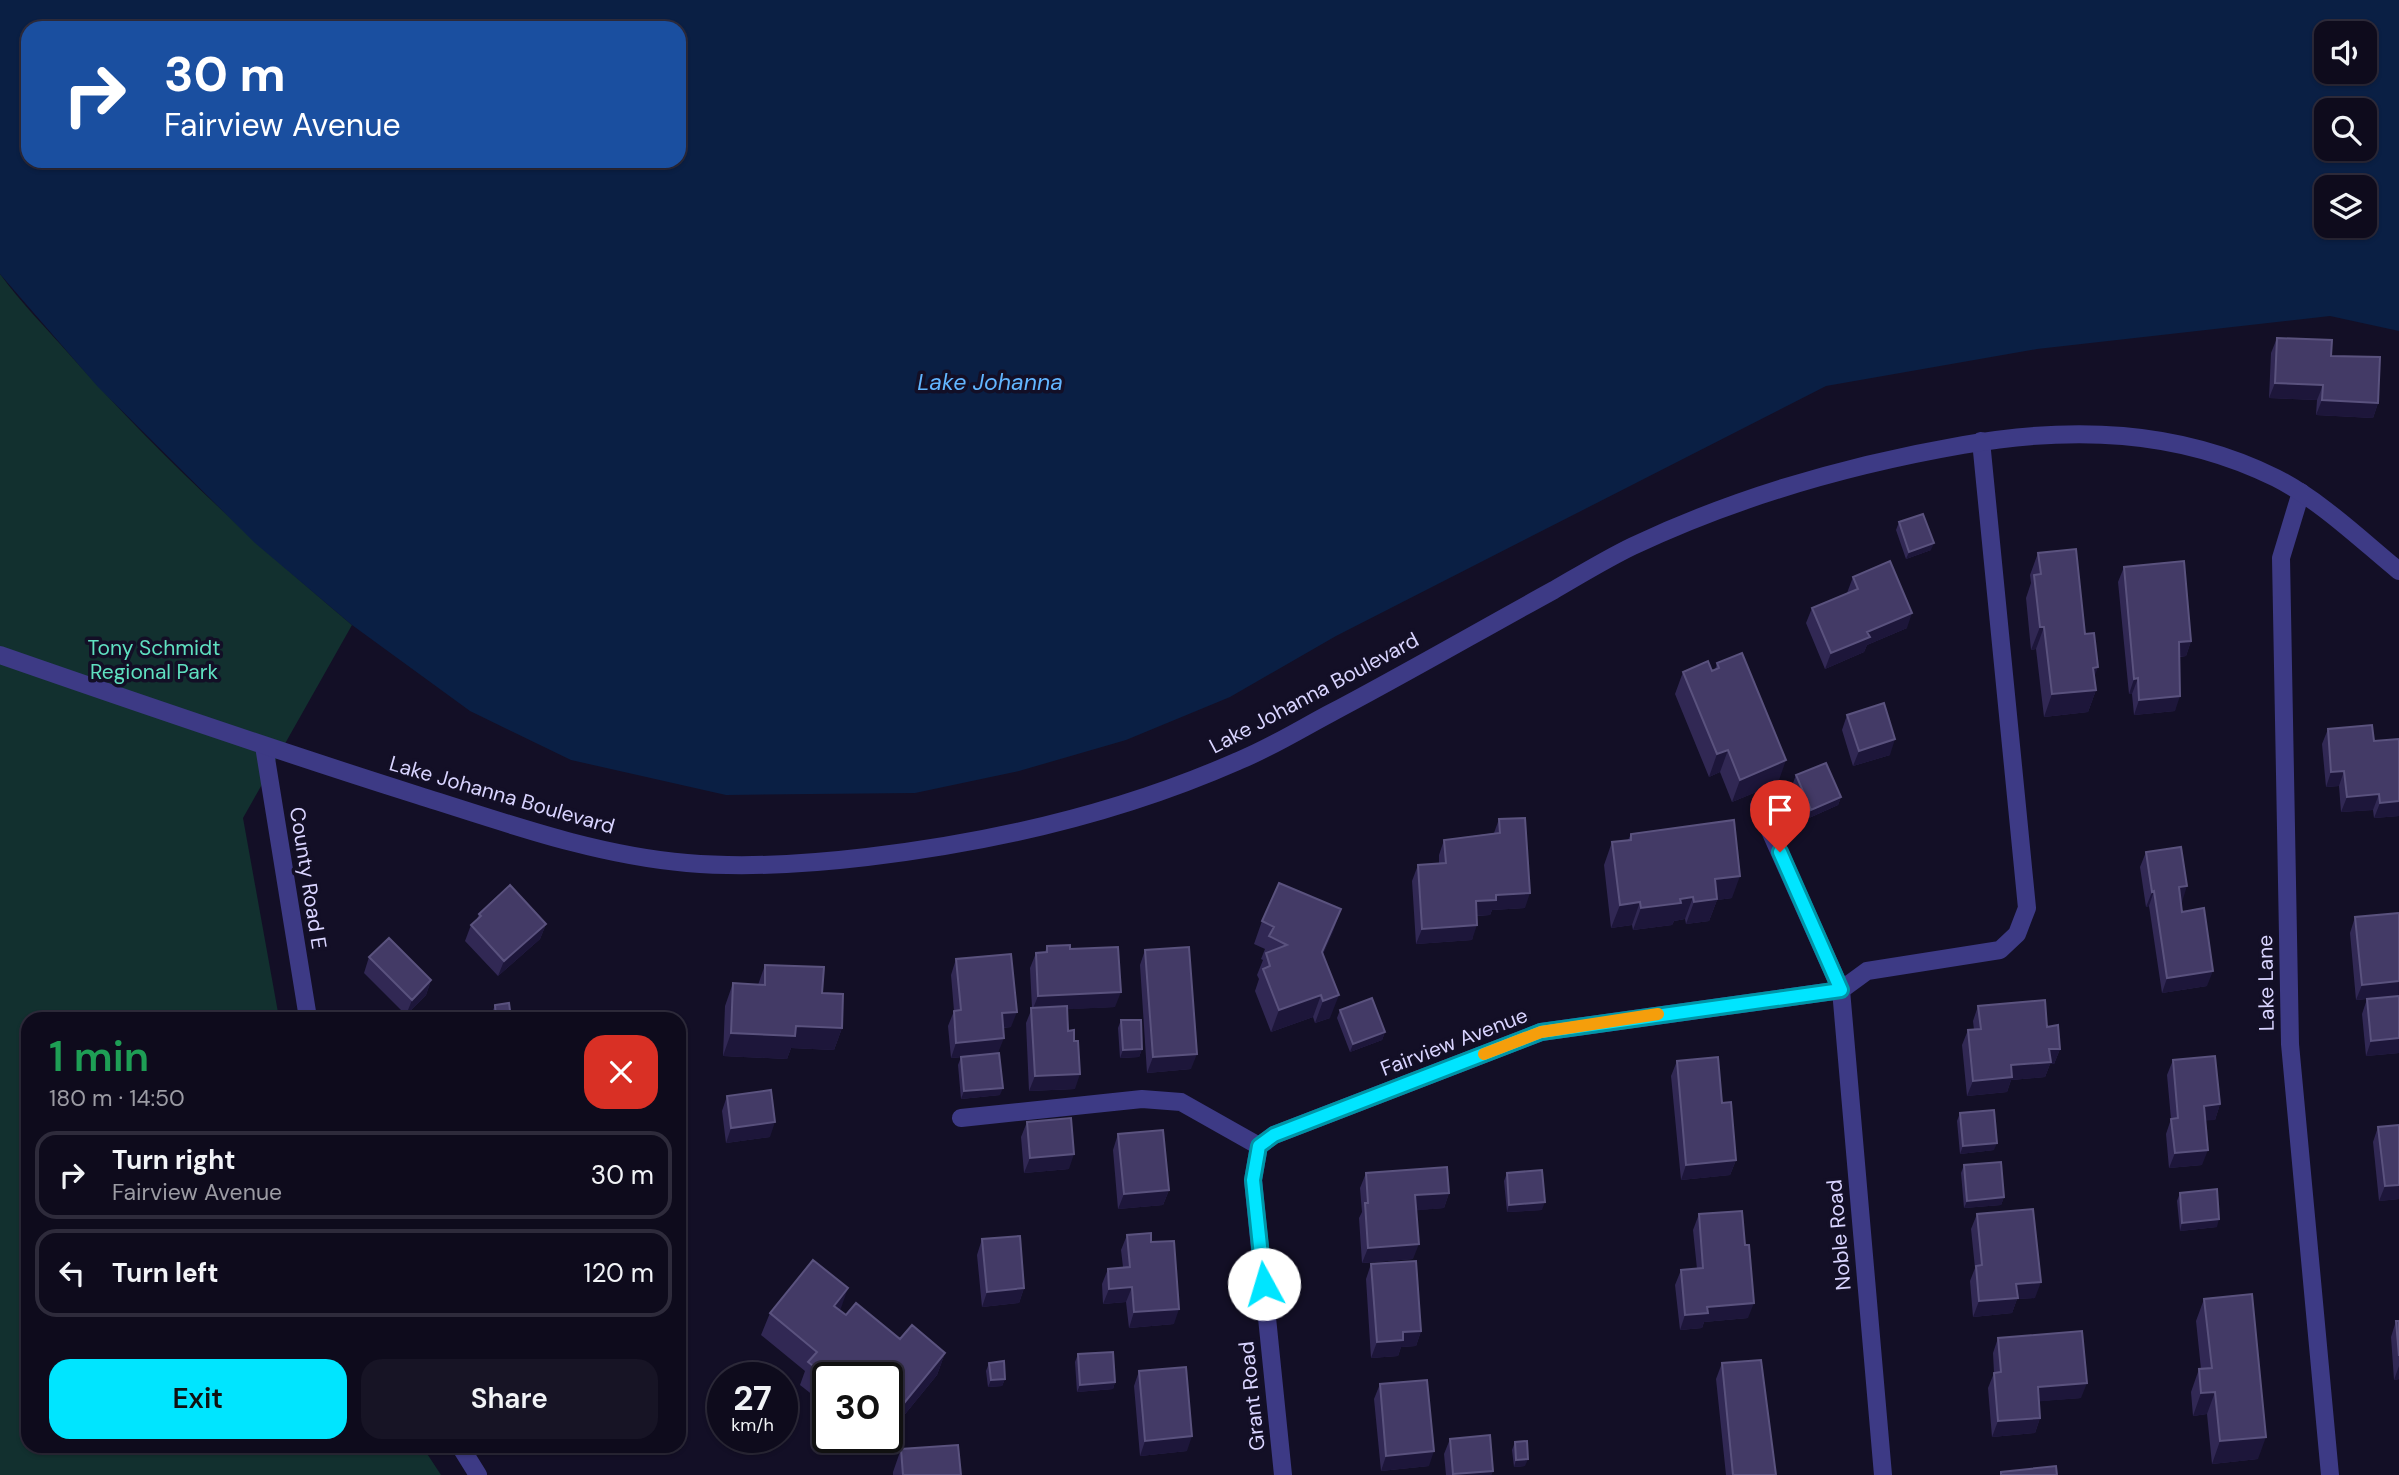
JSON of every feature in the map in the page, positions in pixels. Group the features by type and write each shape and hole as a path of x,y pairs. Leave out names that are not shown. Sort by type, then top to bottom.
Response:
{"street":[{"name":"Lake Johanna Boulevard","path":"0,655 264,746 597,850 689,863 803,863 866,857 990,838 1065,822 1151,797 1244,759 1627,549 1723,506 1819,474 1981,441 2061,433 2124,433 2188,444 2236,460 2301,492 2399,571"},
{"path":"1841,990 1867,971 2000,950 2017,934 2027,908 1981,441"},
{"name":"Lake Lane","path":"2301,492 2281,558 2290,1044 2330,1475"},
{"name":"County Road E","path":"264,746 307,1012"},
{"name":"Noble Road","path":"1759,806 1841,990 1883,1475"},
{"name":"Fairview Avenue","path":"1259,1146 1274,1135 1541,1032 1841,990"},
{"path":"961,1118 1142,1099 1181,1102 1259,1146"},
{"name":"Grant Road","path":"1259,1146 1253,1180 1283,1475"},
{"path":"464,1453 478,1475"}],"green space":[{"name":"Tony Schmidt Regional Park","path":"0,274 25,306 171,461 278,561 352,625 243,818 278,1012 21,1012 21,1453 427,1453 441,1475 0,1475"}],"water":[{"name":"Lake Johanna","path":"0,0 2399,0 2399,331 2330,316 2037,349 1826,386 1336,636 1230,697 1126,740 1019,771 915,793 726,795 571,760 470,711 352,625 255,543 98,387 0,274"}],"building":[{"path":"2277,338 2332,340 2331,356 2380,357 2378,403 2322,400 2323,385 2275,383"},
{"path":"1923,514 1934,543 1909,552 1899,522"},
{"path":"2076,549 2085,634 2094,633 2098,667 2093,668 2096,690 2052,694 2044,627 2040,627 2034,575 2041,574 2038,553"},
{"path":"1890,561 1912,613 1867,632 1870,637 1831,653 1812,608 1858,589 1853,577"},
{"path":"2184,561 2191,641 2179,642 2180,696 2139,700 2138,678 2134,679 2124,567"},
{"path":"1742,653 1786,760 1740,780 1728,750 1717,754 1683,672 1708,661 1712,671 1719,668 1717,663"},
{"path":"1884,703 1895,739 1859,751 1847,715"},
{"path":"2372,725 2374,741 2399,739 2399,801 2380,803 2379,794 2347,797 2344,771 2331,772 2328,729"},
{"path":"1826,763 1841,797 1811,810 1796,775"},
{"path":"1525,818 1530,893 1496,895 1496,900 1476,901 1477,925 1422,929 1418,865 1446,863 1444,840 1500,833 1499,819"},
{"path":"1734,820 1740,876 1715,879 1717,899 1694,902 1693,897 1680,899 1681,903 1641,908 1640,902 1620,905 1612,842 1631,840 1631,834"},
{"path":"2181,847 2187,886 2179,887 2182,912 2204,908 2213,971 2167,978 2146,852"},
{"path":"1279,883 1341,909 1322,952 1339,995 1323,1001 1321,995 1279,1010 1263,969 1270,966 1266,953 1287,945 1269,936 1274,927 1262,921"},
{"path":"510,885 546,924 504,961 471,925"},
{"path":"2399,913 2399,981 2362,985 2355,917"},
{"path":"389,938 431,980 412,1000 369,957"},
{"path":"1070,945 1070,949 1118,947 1121,992 1038,996 1036,953 1047,952 1047,946"},
{"path":"1189,947 1197,1054 1153,1057 1145,950"},
{"path":"1011,954 1017,1012 1002,1013 1004,1038 956,1043 954,1011 961,1010 956,959"},
{"path":"765,965 824,967 822,993 843,994 842,1028 796,1026 795,1036 731,1033 733,983 765,985"},
{"path":"2399,996 2399,1038 2371,1041 2367,999"},
{"path":"1372,998 1385,1032 1353,1044 1340,1010"},
{"path":"2045,1000 2047,1027 2058,1025 2060,1049 2049,1049 2051,1062 2011,1065 2012,1077 1973,1081 1968,1030 1981,1029 1978,1006"},
{"path":"509,1003 510,1012 496,1012 495,1005"},
{"path":"1067,1006 1068,1031 1074,1030 1074,1041 1078,1041 1080,1074 1035,1076 1031,1008"},
{"path":"1121,1020 1141,1020 1142,1049 1123,1050"},
{"path":"999,1053 1003,1088 964,1091 961,1057"},
{"path":"2215,1056 2220,1104 2204,1106 2208,1150 2175,1153 2171,1119 2178,1118 2173,1060"},
{"path":"1718,1057 1722,1103 1731,1102 1736,1160 1686,1165 1677,1061"},
{"path":"771,1090 775,1122 731,1128 727,1096"},
{"path":"1994,1110 1997,1143 1963,1146 1960,1113"},
{"path":"1071,1118 1074,1154 1030,1158 1027,1122"},
{"path":"2399,1125 2399,1185 2385,1186 2378,1127"},
{"path":"1163,1130 1169,1190 1124,1194 1118,1134"},
{"path":"2001,1162 2004,1197 1967,1201 1964,1165"},
{"path":"1447,1167 1449,1193 1415,1195 1419,1244 1368,1248 1366,1173"},
{"path":"1542,1170 1545,1202 1509,1205 1507,1173"},
{"path":"2217,1189 2219,1219 2182,1223 2180,1193"},
{"path":"2033,1209 2041,1282 2016,1284 2018,1298 1979,1301 1976,1266 1982,1265 1977,1214"},
{"path":"1742,1211 1745,1245 1749,1245 1754,1303 1707,1307 1708,1313 1685,1315 1681,1270 1703,1268 1699,1214"},
{"path":"1151,1233 1151,1242 1174,1241 1179,1309 1134,1312 1132,1287 1109,1289 1108,1269 1130,1267 1127,1235"},
{"path":"1020,1236 1024,1288 987,1292 982,1239"},
{"path":"813,1260 848,1288 834,1306 846,1315 856,1303 900,1339 912,1325 945,1353 903,1404 903,1362 812,1362 812,1365 808,1362 817,1352 770,1313"},
{"path":"1416,1261 1421,1331 1403,1332 1403,1340 1377,1342 1371,1264"},
{"path":"2252,1294 2266,1437 2220,1441 2215,1392 2201,1393 2199,1369 2212,1368 2204,1299"},
{"path":"2396,1321 2399,1321 2399,1356"},
{"path":"2082,1331 2087,1383 2038,1387 2040,1418 1998,1421 1994,1373 2001,1372 1998,1338"},
{"path":"1113,1352 1115,1382 1080,1385 1078,1354"},
{"path":"1761,1360 1776,1475 1733,1475 1722,1363"},
{"path":"1004,1361 1005,1379 991,1380 989,1363"},
{"path":"1186,1367 1192,1436 1145,1441 1139,1371"},
{"path":"1427,1380 1434,1451 1386,1456 1380,1384"},
{"path":"1490,1435 1493,1471 1453,1474 1450,1439"},
{"path":"1527,1441 1528,1459 1516,1460 1515,1442"},
{"path":"958,1445 961,1475 903,1475 903,1449"},
{"path":"2056,1466 2057,1475 2001,1475 2001,1472"}],"slow traffic":[{"path":"1484,1054 1541,1032 1658,1014"}],"route":[{"path":"1264,1284 1253,1180 1259,1146 1274,1135 1541,1032 1653,1014 1841,990 1780,852"}]}
